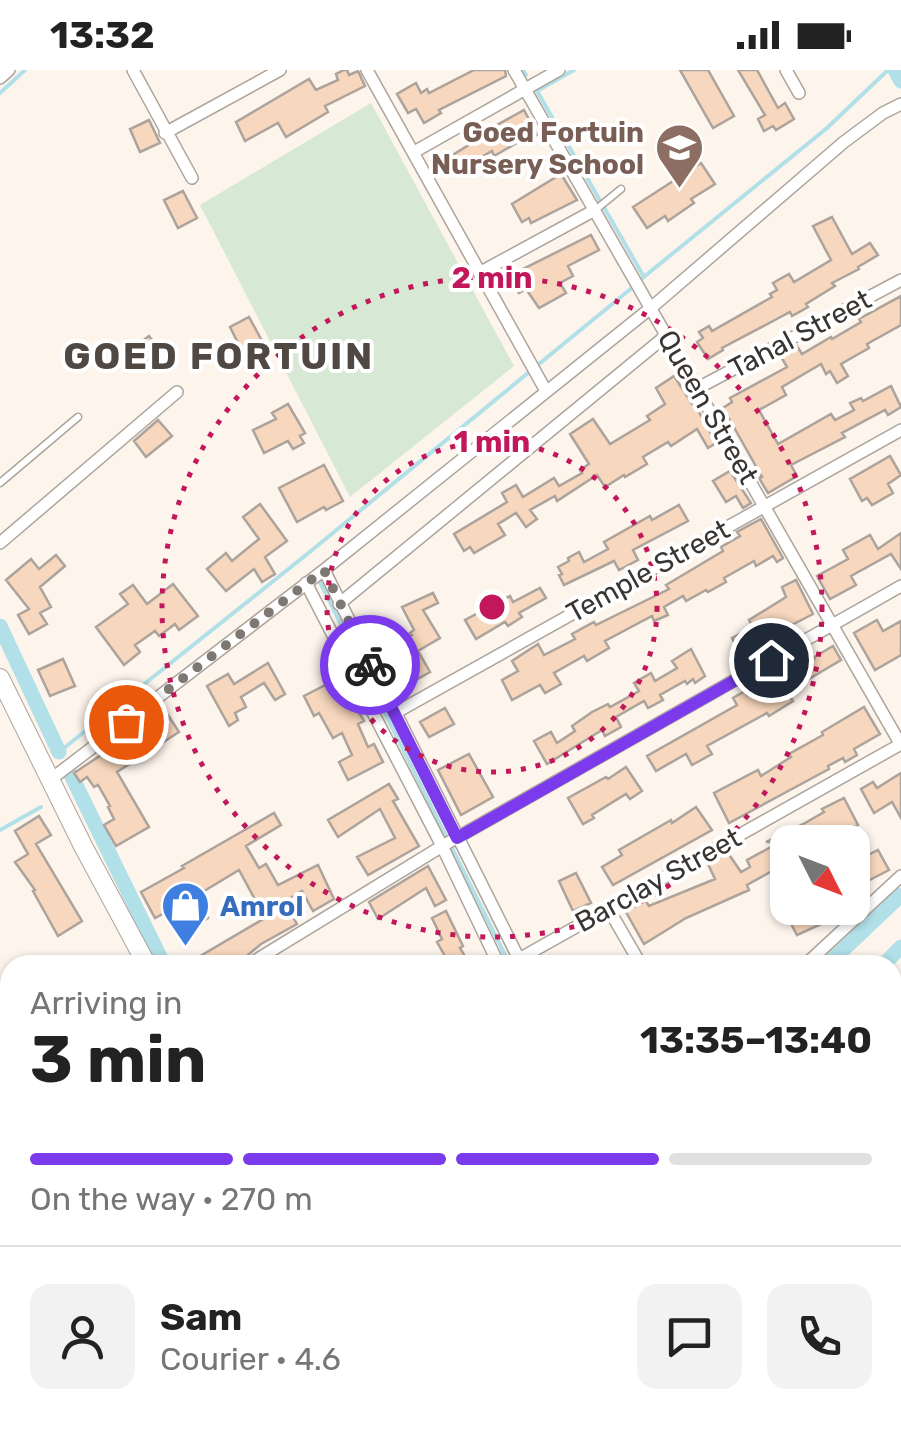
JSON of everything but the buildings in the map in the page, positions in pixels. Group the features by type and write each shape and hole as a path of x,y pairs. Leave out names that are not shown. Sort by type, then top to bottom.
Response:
{"main road":[{"path":"0,678 142,955"}],"street":[{"path":"0,78 9,70"},
{"path":"132,70 192,178"},
{"path":"166,133 280,70"},
{"path":"367,70 546,391"},
{"name":"Queen Street","path":"514,70 901,744"},
{"path":"414,152 559,70"},
{"path":"786,70 798,93"},
{"path":"50,780 324,570 652,307 844,142 901,104"},
{"path":"479,273 596,210"},
{"name":"Tahal Street","path":"698,388 901,280"},
{"path":"340,604 667,335"},
{"path":"0,542 177,392"},
{"name":"Temple Street","path":"395,713 901,430"},
{"path":"324,570 395,713 495,955"},
{"path":"306,583 449,842 517,955"},
{"path":"264,955 449,842 901,586"},
{"name":"Barclay Street","path":"532,955 608,908 901,744"},
{"path":"817,955 901,876"},
{"path":"608,908 635,955"}],"lane":[{"path":"596,210 621,188"},
{"path":"0,483 78,417"}],"green space":[{"path":"371,103 514,366 350,497 200,205"}],"waterway":[{"path":"0,93 25,70"},
{"path":"523,70 526,75"},
{"path":"574,70 537,91 644,277"},
{"path":"640,280 827,128 888,70"},
{"path":"895,70 901,81"},
{"path":"59,752 633,287"},
{"path":"319,580 505,955"},
{"path":"0,626 59,752"},
{"path":"71,775 159,955"},
{"path":"0,830 41,807"},
{"path":"838,955 901,895"},
{"path":"893,955 901,947"}],"way so far":[{"path":"126,722 324,570 370,665"}],"place":[{"name":"Goed Fortuin Nursery School","path":"679,190"},
{"name":"Amrol","path":"185,948"}],"district":[{"name":"GOED FORTUIN","path":"219,356"}],"route":[{"path":"370,665 457,838 771,660"}]}
